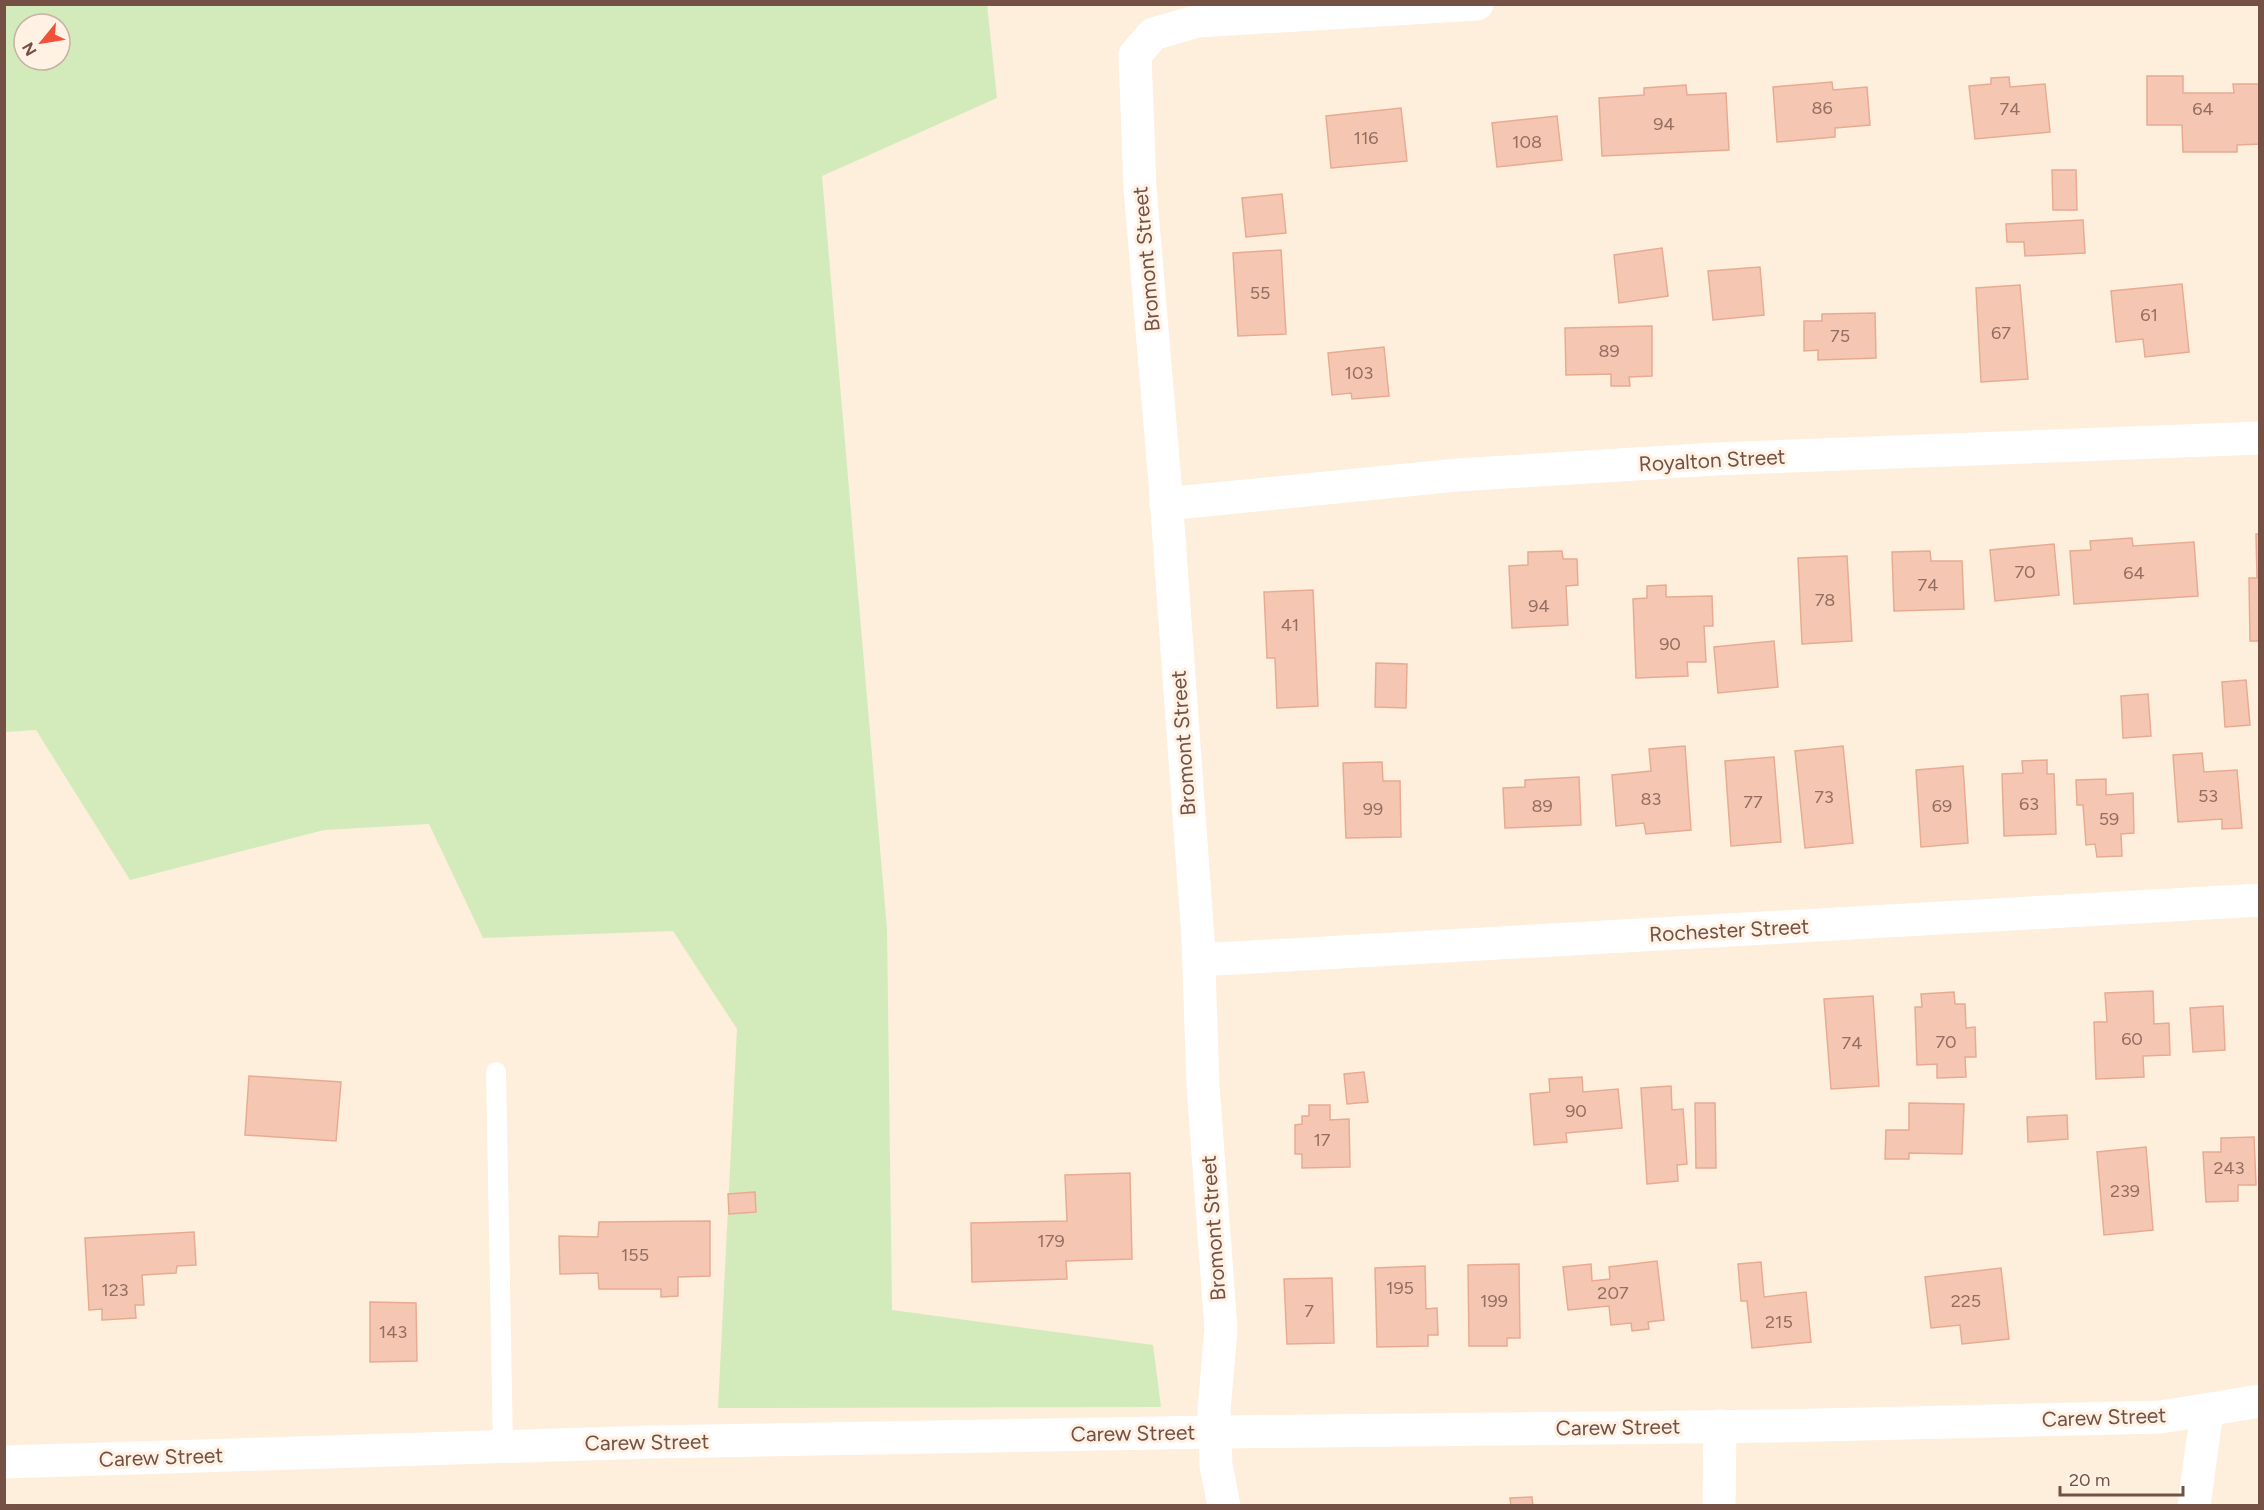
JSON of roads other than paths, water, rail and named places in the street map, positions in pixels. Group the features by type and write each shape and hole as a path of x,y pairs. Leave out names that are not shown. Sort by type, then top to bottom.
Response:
{"street":[{"path":"1338,9 1477,4"},
{"name":"Bromont Street","path":"1224,1506 1216,1465 1214,1410 1221,1329 1203,1086 1199,960 1166,504 1140,188 1134,55 1153,34 1198,21 1338,9"},
{"name":"Royalton Street","path":"1166,504 1457,475 1669,462 2259,438"},
{"name":"Rochester Street","path":"1199,960 2259,900"},
{"name":"Carew Street","path":"4,1462 663,1441 1720,1426 2161,1417 2259,1401"},
{"path":"2194,1506 2207,1410"},
{"path":"1719,1506 1720,1426"}],"lane":[{"path":"496,1072 503,1446"}]}
